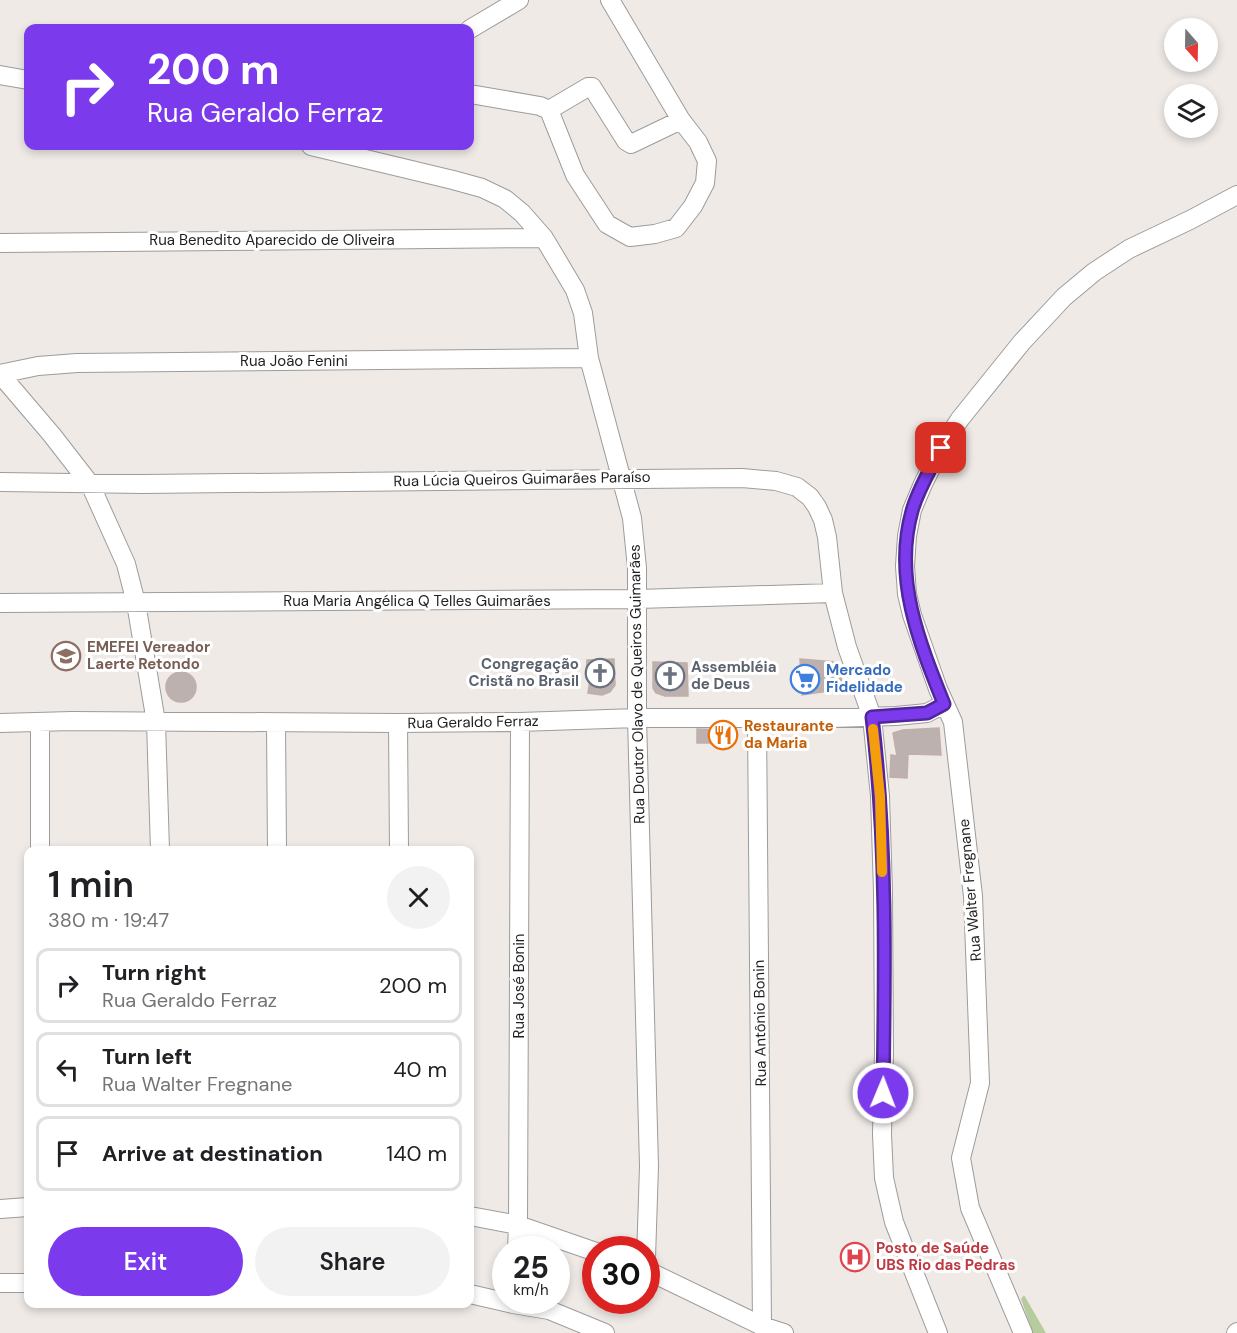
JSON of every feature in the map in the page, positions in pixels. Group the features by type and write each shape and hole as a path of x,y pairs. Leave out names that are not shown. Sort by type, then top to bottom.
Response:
{"street":[{"path":"474,27 519,0"},
{"path":"474,95 540,106 549,110 575,175 607,224 630,237 655,234 676,228 693,206 705,183 707,161 698,142 681,120 610,0"},
{"path":"0,75 24,79"},
{"path":"549,110 588,87 592,87 626,141 632,144 681,120"},
{"name":"Rua Doutor Olavo de Queiros Guimarães","path":"351,150 482,188 505,199 522,213 544,238 575,290 583,313 590,358 632,518 638,599 638,718 649,1166 647,1236"},
{"name":"Rua Walter Fregnane","path":"1023,1333 970,1208 961,1158 980,1083 973,896 953,722 944,704 912,615 907,594 905,566 907,536 912,510 922,484 960,419 1022,342 1064,297 1094,272 1129,249 1237,195"},
{"name":"Rua Benedito Aparecido de Oliveira","path":"0,243 544,238"},
{"name":"Rua João Fenini","path":"0,374 38,366 88,363 590,358"},
{"path":"0,374 90,483 126,564 136,603 156,722 160,846"},
{"name":"Rua Lúcia Queiros Guimarães Paraíso","path":"0,482 741,478 776,481 797,486 810,497 823,520 833,593 847,647 872,717 880,796 883,892 884,1178 894,1222 938,1333"},
{"name":"Rua Maria Angélica Q Telles Guimarães","path":"0,603 638,599 833,593"},
{"name":"Rua Geraldo Ferraz","path":"0,723 72,721 398,723 638,718 872,717 927,713 944,704"},
{"name":"Rua Antônio Bonin","path":"757,719 762,1326"},
{"path":"40,722 40,846"},
{"name":"Rua José Bonin","path":"518,1236 520,722"},
{"path":"276,723 277,846"},
{"path":"398,723 399,846"},
{"path":"0,1209 24,1207"},
{"path":"474,1217 518,1226 582,1247"},
{"path":"660,1277 762,1326 784,1333"},
{"path":"0,1283 24,1283"},
{"path":"474,1295 492,1298"},
{"path":"559,1314 605,1333"}],"green space":[{"path":"1024,1295 1046,1333 1033,1333 1021,1299"}],"building":[{"name":"Congregação Cristã no Brasil","path":"614,659 615,685 610,692 602,695 588,693 590,679 586,678 587,660"},
{"path":"800,659 835,662 842,681 839,687 835,690 802,695"},
{"name":"Assembléia de Deus","path":"653,662 687,663 688,696 665,696 656,693 653,688"},
{"path":"181,672 192,676 196,687 192,698 181,702 170,698 166,687 170,676"},
{"path":"939,728 941,755 908,754 907,778 890,777 891,755 897,756 893,733 903,730"},
{"path":"697,729 730,730 730,743 697,743"}],"slow traffic":[{"path":"873,729 880,796 882,872"}],"place":[{"name":"EMEFEI Vereador Laerte Retondo","path":"66,656"},
{"name":"Congregação Cristã no Brasil","path":"600,673"},
{"name":"Assembléia de Deus","path":"670,676"},
{"name":"Mercado Fidelidade","path":"805,679"},
{"name":"Restaurante da Maria","path":"723,735"},
{"name":"Posto de Saúde UBS Rio das Pedras","path":"855,1257"}],"route":[{"path":"883,1093 881,815 872,717 927,713 944,704 912,615 907,594 905,566 912,510 922,484 941,448"}]}
